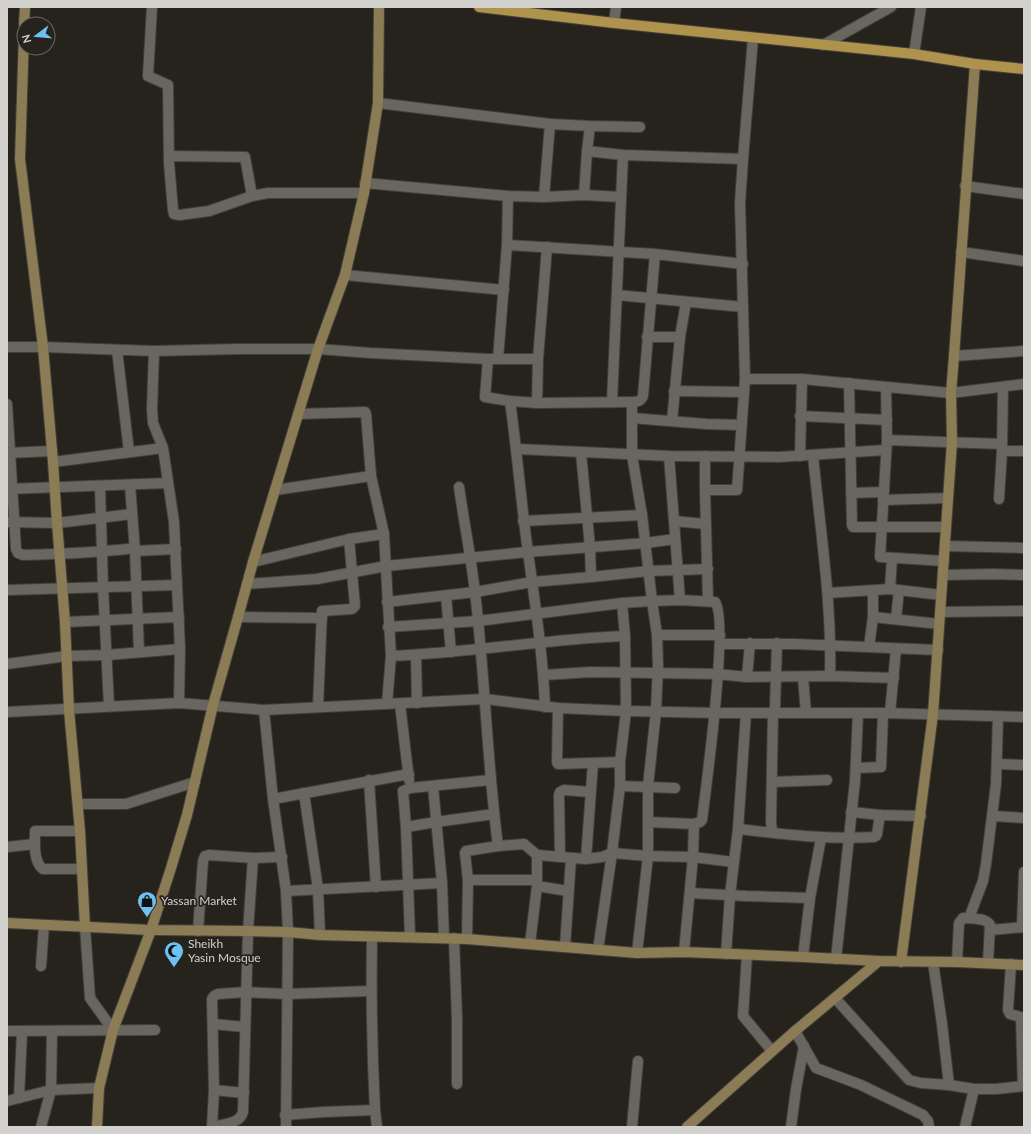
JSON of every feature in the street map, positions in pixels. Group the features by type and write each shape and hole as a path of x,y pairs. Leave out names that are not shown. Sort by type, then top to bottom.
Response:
{"main road":[{"path":"479,7 614,23 914,54 975,64 1024,69"}],"street":[{"path":"152,7 148,76 168,85 169,156 172,210 174,214 180,215 209,211 252,196 268,193 364,193"},
{"path":"97,1127 99,1088 113,1030 151,930 186,821 213,705 253,562 318,349 345,275 364,193 378,103 380,7"},
{"path":"614,23 616,7"},
{"path":"823,45 891,7"},
{"path":"914,54 921,7"},
{"path":"704,490 737,490 745,379 743,264 740,203 742,159 753,38"},
{"path":"23,56 20,159 43,347 53,462 63,587 69,710 80,831 90,998 113,1030"},
{"path":"901,962 933,714 952,442 951,393 975,64"},
{"path":"378,103 550,124 640,127"},
{"path":"544,197 550,124"},
{"path":"584,195 590,126"},
{"path":"587,151 623,155 742,159"},
{"path":"612,402 620,252 620,197 623,155"},
{"path":"169,156 245,157 252,196"},
{"path":"365,183 508,196 544,197 584,195 620,197"},
{"path":"965,186 1024,194"},
{"path":"498,359 507,245 508,196"},
{"path":"507,245 655,254 743,264"},
{"path":"537,402 538,359 547,247"},
{"path":"961,252 1024,261"},
{"path":"488,358 485,397 510,401 537,402 637,402 642,400 655,254"},
{"path":"345,275 504,290"},
{"path":"617,295 743,307"},
{"path":"672,421 680,337 686,302"},
{"path":"647,337 680,337"},
{"path":"7,347 154,351 318,349 498,359 538,359"},
{"path":"117,350 129,452"},
{"path":"154,351 153,423 162,448 174,522 176,549 180,649 179,703"},
{"path":"954,356 1024,351"},
{"path":"745,379 802,379 951,393 1024,384"},
{"path":"800,456 802,379"},
{"path":"849,383 853,527 946,527"},
{"path":"886,387 886,445 879,556 881,558 944,561"},
{"path":"999,499 1003,387"},
{"path":"674,391 744,392"},
{"path":"510,401 517,449 523,521 544,675 545,706"},
{"path":"632,402 632,454 642,514 657,635 658,673 656,711 648,786 648,856 637,953"},
{"path":"7,404 10,522 18,553 23,555 176,549"},
{"path":"298,414 366,413 371,476 384,534 388,627 391,656 387,704"},
{"path":"800,416 887,420"},
{"path":"632,418 706,424 741,425"},
{"path":"517,449 669,456 800,456 850,452 886,445 952,442 1002,447 1024,451"},
{"path":"53,462 162,448"},
{"path":"8,453 52,451"},
{"path":"582,453 590,547 591,578"},
{"path":"813,455 828,593 831,645 830,676"},
{"path":"669,456 680,600"},
{"path":"705,456 704,490 708,601"},
{"path":"275,490 371,476"},
{"path":"10,489 168,484"},
{"path":"130,485 140,652"},
{"path":"100,486 109,706"},
{"path":"458,487 475,592 485,699 490,780 498,846"},
{"path":"851,493 883,496 948,498"},
{"path":"10,522 57,523 132,514"},
{"path":"523,521 642,514"},
{"path":"674,521 705,524"},
{"path":"253,562 349,539 384,534"},
{"path":"318,707 322,611 352,609 356,604 349,539"},
{"path":"247,584 317,579 386,566 528,552 646,543 675,539"},
{"path":"945,546 1024,548"},
{"path":"892,558 896,619"},
{"path":"387,602 475,592 532,582 591,578 649,571 708,568"},
{"path":"943,575 1024,575"},
{"path":"7,590 63,587 177,585"},
{"path":"828,593 894,590 941,595"},
{"path":"869,647 873,617 873,591"},
{"path":"446,596 451,652"},
{"path":"388,627 478,621 622,603 680,600 715,602 719,608 720,639 715,713 702,820 694,824 648,822"},
{"path":"598,950 620,786 620,762 626,711 625,636 622,603"},
{"path":"940,612 1024,611"},
{"path":"65,622 179,617"},
{"path":"238,617 322,618"},
{"path":"873,617 939,624"},
{"path":"657,635 720,639 750,644 777,643 938,650"},
{"path":"391,656 451,652 595,637 625,636"},
{"path":"772,832 773,713 775,707 777,643"},
{"path":"747,677 750,644"},
{"path":"7,664 67,656 106,655 180,649"},
{"path":"856,768 881,767 887,713 894,678 896,649"},
{"path":"416,655 417,703"},
{"path":"544,675 591,672 625,672 717,674 747,677 830,676 894,678"},
{"path":"803,677 806,713"},
{"path":"7,712 69,710 109,706 179,703 264,710 485,699 558,708 626,711 715,713 887,713 1024,717"},
{"path":"400,704 410,788"},
{"path":"558,708 557,762 560,764 620,762"},
{"path":"264,710 273,799 286,891 288,932 286,1127"},
{"path":"726,954 733,862 738,829 746,713"},
{"path":"836,959 856,768 858,713"},
{"path":"969,918 983,881 993,816 997,764 998,717"},
{"path":"586,859 593,763"},
{"path":"997,764 1024,765"},
{"path":"273,799 369,780 408,774"},
{"path":"369,780 376,887"},
{"path":"410,938 406,827 403,792 410,788 490,780"},
{"path":"772,782 827,780"},
{"path":"78,804 126,804 195,782"},
{"path":"433,786 457,1019 457,1084"},
{"path":"620,786 675,788"},
{"path":"560,858 560,792 564,790 590,792"},
{"path":"304,793 318,889 320,935"},
{"path":"851,812 880,815 921,816"},
{"path":"406,827 494,814"},
{"path":"738,829 821,838 849,839 876,836 880,815"},
{"path":"993,816 1024,818"},
{"path":"684,952 693,857 694,824"},
{"path":"80,831 35,831 37,862 39,867 43,869 82,869"},
{"path":"803,957 810,898 821,838"},
{"path":"7,847 36,844"},
{"path":"467,939 468,880 465,856 466,851 524,844 538,855 560,858 586,859 602,857 612,853 648,856 693,857 733,862"},
{"path":"530,944 537,883 538,855"},
{"path":"198,931 203,861 205,856 253,858 282,857"},
{"path":"253,858 248,931 246,992 245,1027 244,1093 242,1117 238,1121 212,1127 214,1090 212,999 214,996 218,994 246,992 288,994 370,991"},
{"path":"565,947 571,858"},
{"path":"991,930 1023,927 1024,872"},
{"path":"468,880 537,883 568,891"},
{"path":"286,891 442,883"},
{"path":"690,893 810,898"},
{"path":"956,962 959,924 963,918 969,918 988,922 991,930 988,963"},
{"path":"7,923 151,930 288,932 320,935 449,938 637,953 684,952 878,962 956,962 1024,965"},
{"path":"41,966 44,925"},
{"path":"372,936 370,991 377,1127"},
{"path":"747,955 743,1016 772,1051"},
{"path":"688,1127 795,1031 878,962"},
{"path":"933,962 949,1085"},
{"path":"835,998 909,1080 921,1084 949,1085 974,1089 996,1089 1024,1086 1023,1018 1010,1014 1008,1010 1011,964"},
{"path":"213,1024 245,1027"},
{"path":"7,1031 155,1030"},
{"path":"41,1127 51,1090 52,1031"},
{"path":"795,1031 816,1068 861,1085 923,1115 928,1121 929,1127"},
{"path":"19,1098 22,1032"},
{"path":"791,1127 804,1046"},
{"path":"632,1127 638,1061"},
{"path":"7,1101 51,1090 99,1088"},
{"path":"965,1127 974,1089"},
{"path":"214,1090 244,1093"},
{"path":"285,1115 375,1110"}],"place":[{"name":"Yassan Market","path":"147,918"},
{"name":"Sheikh Yasin Mosque","path":"174,968"}]}
